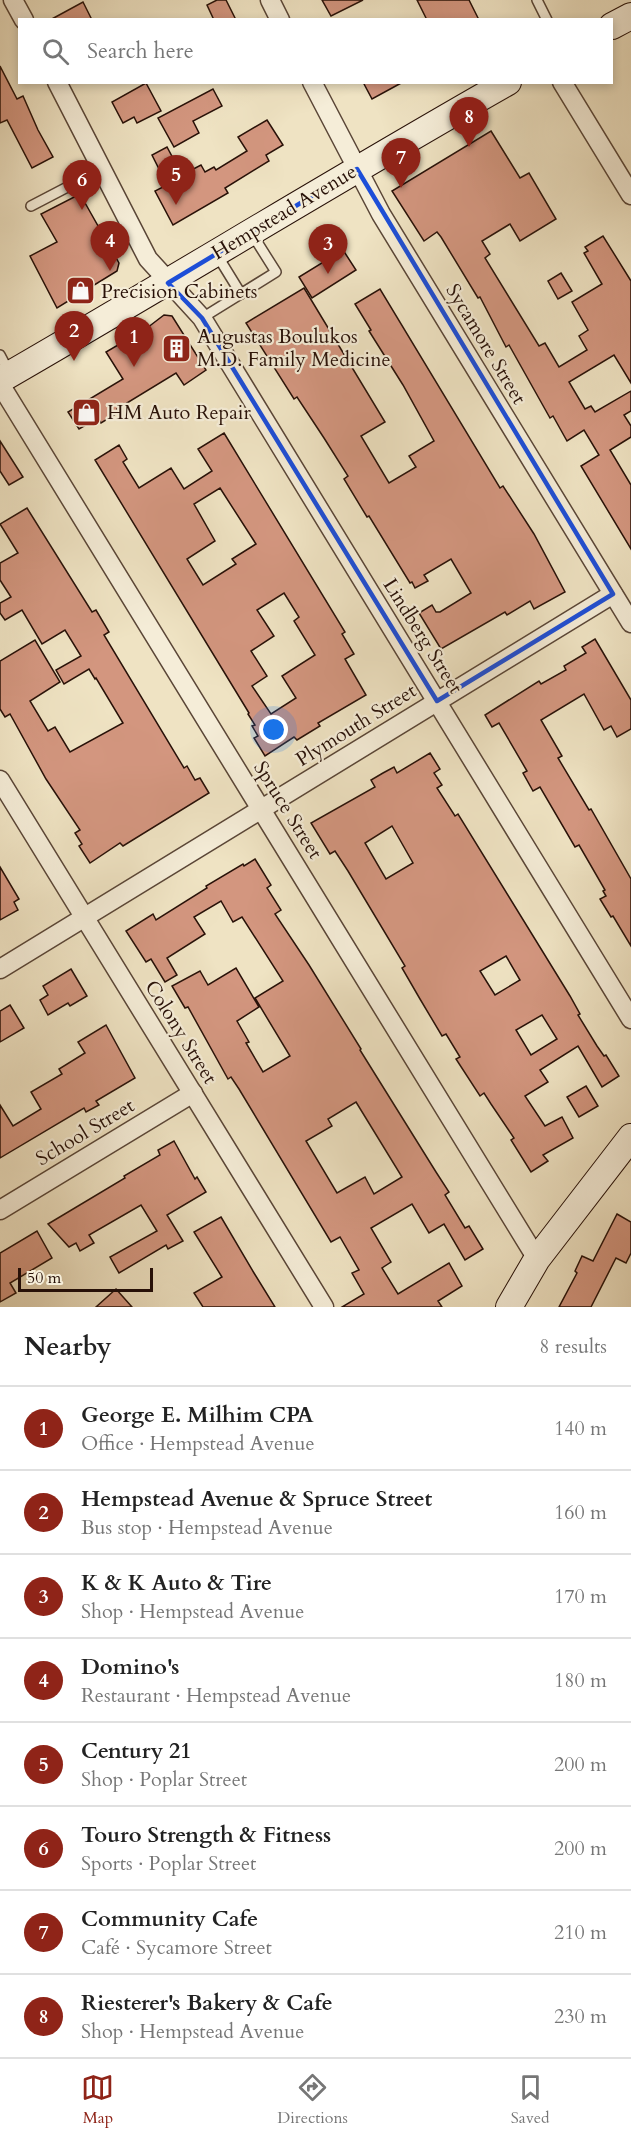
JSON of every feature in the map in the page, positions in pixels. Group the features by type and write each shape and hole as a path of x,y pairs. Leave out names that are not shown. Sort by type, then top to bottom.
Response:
{"main road":[{"path":"613,25 631,16"},
{"name":"Hempstead Avenue","path":"2,374 168,283 357,169 505,84"},
{"path":"509,1307 537,1259 631,1137"}],"street":[{"path":"14,0 23,18"},
{"path":"270,0 279,18"},
{"name":"Lindberg Street","path":"58,84 148,259 202,318 631,1019"},
{"name":"Sycamore Street","path":"313,84 381,214 631,623"},
{"path":"563,84 631,195"},
{"name":"Spruce Street","path":"2,374 261,810 537,1259"},
{"name":"Plymouth Street","path":"0,969 613,594"},
{"name":"Colony Street","path":"0,780 324,1307"},
{"name":"School Street","path":"0,1210 193,1093"}],"lane":[{"path":"537,0 546,18"},
{"path":"31,206 102,169"},
{"path":"202,318 276,272 251,232"},
{"path":"216,253 241,294"}],"highlighted area":[{"path":"357,169 613,594 437,701 202,318 168,283"}],"building":[{"path":"217,0 226,0 235,18 213,18 207,5"},
{"path":"322,0 363,0 331,16"},
{"path":"417,0 469,0 478,18 426,18"},
{"path":"83,2 91,18 54,18"},
{"path":"0,66 17,99 23,96 53,157 32,168 7,120 0,123"},
{"path":"147,84 161,111 137,123 134,117 123,123 112,102"},
{"path":"364,84 399,84 372,99"},
{"path":"213,89 222,106 193,121 199,133 174,147 158,118"},
{"path":"267,120 283,145 266,155 269,161 225,188 228,193 173,225 155,191 167,185 152,155 167,147 182,175 201,165 205,172 214,167 216,170 247,151 238,137"},
{"path":"491,131 520,178 529,173 556,219 520,241 510,224 482,241 490,254 485,258 539,346 545,343 559,367 587,350 579,336 588,330 572,302 602,284 584,253 588,251 585,247 603,236 631,281 631,383 614,355 569,382 585,409 591,406 595,412 631,391 631,411 624,415 631,426 631,437 610,450 631,485 631,549 581,466 599,455 584,430 567,441 553,416 550,418 509,345 506,347 480,297 478,298 441,237 437,232 424,241 392,191"},
{"path":"80,194 119,263 117,271 57,308 30,256 57,242 41,214"},
{"path":"343,250 356,270 312,298 299,277"},
{"path":"561,273 572,291 558,299 548,281"},
{"path":"304,288 385,422 361,436 389,483 416,467 409,456 434,441 355,304 380,289 500,488 503,486 534,534 565,592 534,609 530,601 507,615 505,612 441,649 419,613 432,605 436,612 440,612 471,593 451,559 424,575 428,581 415,588 412,582 410,583 344,479 348,476 297,397 294,399 246,323"},
{"path":"164,315 172,316 206,370 184,385 176,373 117,409 119,412 101,423 98,418 79,429 68,412 123,379 106,352 147,328"},
{"path":"224,433 345,632 342,634 354,654 345,659 366,695 318,723 320,726 297,740 294,737 265,756 254,738 258,736 252,726 255,725 249,713 95,460 119,445 127,459 123,462 139,488 171,468 184,489 212,471 198,449","holes":["220,488 256,544 232,559 236,564 203,585 187,559 215,541 194,504","284,593 299,617 294,621 315,655 282,676 296,698 271,714 252,686 267,676 251,651 274,636 257,610"]},
{"path":"0,441 23,477 9,485 0,471"},
{"path":"27,508 92,612 96,610 109,632 104,635 184,768 187,766 195,780 200,778 209,793 123,846 120,843 90,863 79,846 82,844 75,833 80,830 46,779 10,714 5,717 0,709 0,661 35,640 60,682 30,701 48,731 55,727 70,752 123,723 89,669 64,684 56,670 81,656 65,630 42,644 22,610 5,620 0,613 0,603 11,597 0,580 0,563 18,553 0,524"},
{"path":"595,639 631,700 631,729 617,737 611,726 604,730 584,694 541,720 562,756 558,758 589,810 591,809 631,879 631,946 600,899 606,896 603,891 605,890 579,845 575,847 540,787 533,791 523,773 527,771 499,723 492,727 485,715 539,681 541,684 566,670 564,666 586,653 582,647"},
{"path":"430,753 440,769 434,773 442,785 437,788 455,816 458,814 570,996 580,1014 578,1015 597,1046 604,1056 606,1055 619,1076 602,1087 578,1046 540,1070 548,1082 525,1096 545,1126 562,1117 573,1138 543,1155 548,1161 531,1172 511,1140 514,1138 484,1093 480,1096 456,1059 460,1057 446,1034 442,1036 402,968 405,966 348,871 335,851 330,854 311,823 375,787 371,780 383,773 394,767 397,773","holes":["392,826 413,863 386,879 365,843","506,956 520,980 495,995 480,971","542,1015 557,1039 531,1055 516,1030"]},
{"path":"255,859 271,885 267,888 281,910 275,914 449,1192 445,1195 465,1228 469,1226 483,1249 465,1260 444,1224 429,1233 412,1204 371,1228 391,1262 382,1268 398,1294 449,1263 462,1286 438,1301 442,1307 342,1307 364,1294 352,1273 359,1270 340,1237 331,1242 239,1089 231,1077 228,1079 188,1007 185,1008 172,986 200,971 208,985 236,968 259,1007 237,1021 249,1042 246,1043 263,1072 290,1056 255,998 283,981 242,917 233,922 221,901 194,917 205,934 167,958 177,975 165,982 151,959 146,962 126,931 153,914 156,920 207,888 206,886 243,864 244,866","holes":["356,1102 402,1177 374,1194 365,1177 337,1193 306,1141 332,1126 328,1119"]},
{"path":"0,867 19,899 14,902 18,910 0,920"},
{"path":"71,969 87,996 70,1006 68,1003 48,1015 40,1000 48,995 43,986"},
{"path":"10,1005 24,1028 0,1042 0,1011"},
{"path":"106,1025 135,1078 96,1101 99,1105 86,1112 84,1108 0,1158 0,1105 13,1126 41,1109 31,1092 62,1074 59,1069 85,1053 78,1042"},
{"path":"586,1086 598,1106 579,1117 567,1097"},
{"path":"174,1141 195,1179 197,1177 206,1192 167,1215 183,1241 168,1249 166,1245 119,1273 110,1257 157,1231 141,1205 89,1235 94,1243 80,1251 76,1243 69,1247 48,1224 160,1155 158,1150"},
{"path":"617,1214 631,1222 631,1253 626,1263 616,1258 591,1307 559,1307 577,1273 575,1271 582,1256 593,1261"},
{"path":"221,1217 275,1307 203,1307 194,1293 222,1277 194,1232"},
{"path":"37,1231 52,1258 10,1283 16,1293 0,1302 0,1253"},
{"path":"116,1289 132,1307 96,1307"}],"place":[{"name":"Riesterer's Bakery & Cafe","path":"469,147"},
{"name":"Community Cafe","path":"401,188"},
{"name":"Century 21","path":"176,205"},
{"name":"Touro Strength & Fitness","path":"82,210"},
{"name":"Domino's","path":"110,271"},
{"name":"K & K Auto & Tire","path":"328,274"},
{"name":"Precision Cabinets","path":"80,291"},
{"name":"Augustas Boulukos M.D. Family Medicine","path":"176,348"},
{"name":"Hempstead Avenue & Spruce Street","path":"74,361"},
{"name":"George E. Milhim CPA","path":"134,367"},
{"name":"HM Auto Repair","path":"86,412"}]}
